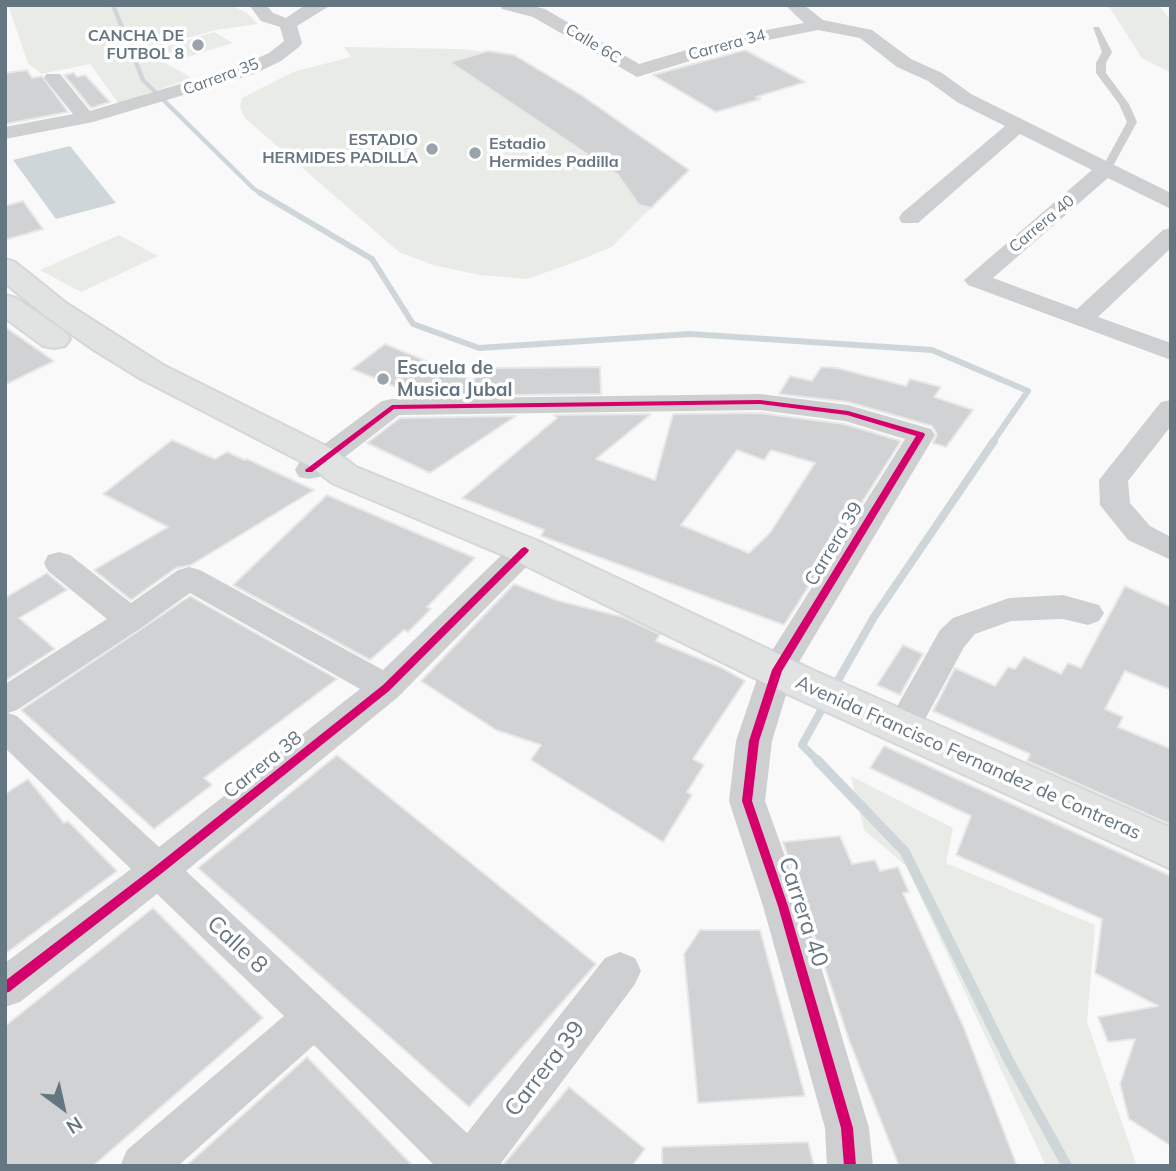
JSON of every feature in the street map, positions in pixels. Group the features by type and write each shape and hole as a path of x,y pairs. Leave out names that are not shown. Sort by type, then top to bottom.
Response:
{"main road":[{"name":"Avenida Francisco Fernandez de Contreras","path":"5,268 55,309 152,372 325,467"},
{"name":"Avenida Francisco Fernandez de Contreras","path":"5,304 84,361 133,389 526,550 788,676 1070,806 1171,849"}],"street":[{"name":"Calle 6C","path":"508,5 538,13 566,27 637,71"},
{"path":"793,5 817,24 866,34 904,63 935,77 964,98 1171,202"},
{"path":"5,134 86,118 172,95 203,96 280,68 304,54 291,33 267,17 257,6"},
{"path":"291,33 317,6"},
{"name":"Carrera 34","path":"637,71 740,40 804,29 817,24"},
{"path":"53,78 86,118"},
{"path":"910,218 1019,125"},
{"name":"Carrera 40","path":"1081,319 976,280 1107,168"},
{"path":"1171,234 1081,319 1171,352"},
{"name":"Carrera 39","path":"325,467 392,407 760,402 848,413 921,435 788,676"},
{"path":"1171,408 1113,480 1115,505 1139,533 1171,550"},
{"name":"Carrera 38","path":"5,988 158,871 386,688 526,550"},
{"path":"59,563 130,620"},
{"path":"5,701 130,620 189,578 386,688"},
{"path":"903,727 952,639 964,626 1010,610 1063,607 1088,613"},
{"name":"Carrera 40","path":"788,676 754,741 747,801 783,906 854,1153"},
{"name":"Calle 8","path":"5,726 315,1017 469,1166"},
{"name":"Carrera 39","path":"469,1166 620,971"},
{"path":"143,1166 315,1017"}],"lane":[{"path":"1096,29 1107,52 1101,63 1101,73 1124,104 1132,122 1107,168"}],"shaded area":[{"path":"8,5 231,5 247,13 258,24 216,30 162,45 153,56 192,78 119,104 90,64 41,74 28,63"},
{"path":"1108,5 1159,5 1171,21 1171,73 1142,58"},
{"name":"CANCHA DE FUTBOL 8","path":"214,32 233,43 181,59 162,48"},
{"name":"Estadio Hermides Padilla","path":"344,47 460,49 514,55 608,114 689,170 612,247 575,262 527,279 480,275 433,265 399,252 245,118 240,107 242,98 293,72 351,57"},
{"path":"70,146 116,203 56,219 13,160"},
{"path":"119,235 158,256 81,292 40,270"},
{"path":"851,776 953,828 946,863 1095,925 1087,1022 1137,1166 1046,1166 906,866 864,830"}],"building":[{"path":"745,50 805,82 716,112 653,75"},
{"path":"488,51 514,55 581,95 689,170 651,208 639,205 618,175 450,62"},
{"path":"27,70 32,78 42,76 68,112 5,124 5,73"},
{"path":"74,73 77,77 85,75 110,102 91,108 64,75"},
{"path":"23,201 43,229 5,240 5,206"},
{"path":"5,327 54,361 5,385"},
{"path":"385,344 472,380 490,368 600,367 601,394 405,396 399,394 403,390 352,369"},
{"path":"821,367 837,368 906,386 910,379 941,387 934,397 973,410 946,447 933,443 937,434 932,426 848,402 779,394 790,376 812,381"},
{"path":"760,413 844,424 901,441 784,625 541,536 544,530 462,498 557,418 554,415 651,414 596,459 655,480 673,414","holes":["737,450 764,460 771,450 815,463 770,533 749,553 681,525"]},
{"path":"516,416 430,473 367,443 400,418"},
{"path":"172,440 215,459 227,452 247,459 314,490 191,565 176,568 131,600 94,570 168,527 103,494"},
{"path":"327,495 475,558 427,607 431,609 408,632 404,630 370,660 233,585"},
{"path":"47,573 67,590 19,618 55,649 5,681 5,598"},
{"path":"514,584 559,601 623,617 660,634 656,641 720,667 745,681 693,759 704,765 687,792 692,795 663,842 531,760 541,745 496,730 421,681"},
{"path":"1125,586 1171,607 1171,690 1125,671 1105,709 1123,717 1118,727 1171,749 1171,825 1027,761 1030,754 933,711 955,668 995,686 1008,667 1015,669 1024,657 1061,674 1068,663 1081,668"},
{"path":"190,596 337,679 204,778 212,785 154,829 21,710"},
{"path":"903,645 923,654 900,695 877,685"},
{"path":"884,746 1171,876 1171,1146 1129,1119 1120,1084 1135,1039 1108,1042 1098,1017 1158,1006 1095,973 1102,919 956,855 971,816 870,768"},
{"path":"337,755 596,964 469,1107 198,868"},
{"path":"28,779 64,823 68,821 117,871 5,954 5,794"},
{"path":"840,836 852,864 875,860 880,871 898,867 909,892 903,893 964,1028 1017,1166 899,1166 849,1040 783,842"},
{"path":"153,908 263,1018 93,1166 5,1166 5,1026"},
{"path":"700,930 760,930 805,1096 698,1103 684,954"},
{"path":"307,1057 413,1166 186,1166"},
{"path":"569,1087 645,1149 632,1166 502,1166"},
{"path":"808,1142 814,1166 662,1166 662,1147"}],"waterway":[{"path":"113,5 143,80 260,193"},
{"path":"260,193 372,259 413,324 479,348 690,334 932,350 1028,391 992,443"},
{"path":"833,689 874,617 994,441"},
{"path":"817,760 802,745 827,700"},
{"path":"817,760 905,852 1009,1061 1067,1166"}],"cycle path":[{"path":"309,470 392,407 760,402 848,413 921,435 777,670 754,741 747,801 783,906 847,1128 850,1166"},
{"path":"5,988 157,871 386,688 525,550"}],"place":[{"name":"CANCHA DE FUTBOL 8","path":"198,45"},
{"name":"ESTADIO HERMIDES PADILLA","path":"432,149"},
{"name":"Estadio Hermides Padilla","path":"475,153"},
{"name":"Escuela de Musica Jubal","path":"383,379"}]}
